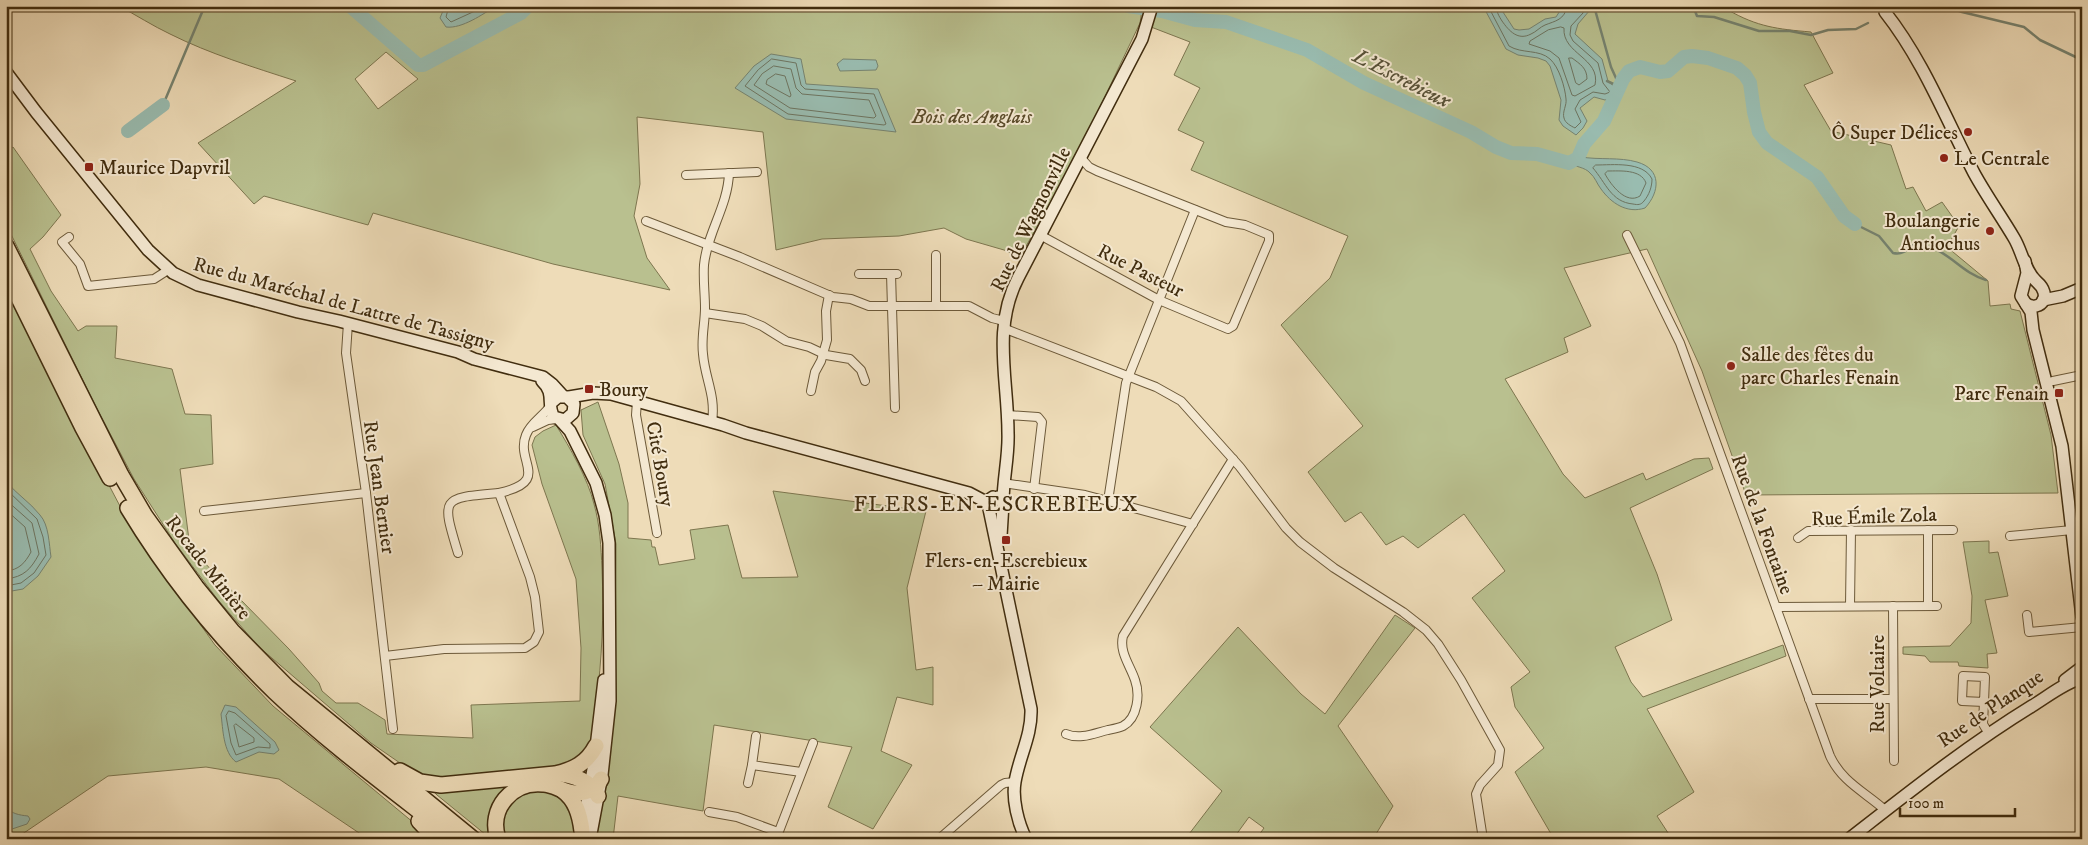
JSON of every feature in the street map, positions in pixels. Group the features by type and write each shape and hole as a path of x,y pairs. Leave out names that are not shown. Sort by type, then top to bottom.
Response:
{"highway":[{"name":"Rocade Minière","path":"6,246 111,458 149,522 186,574 232,631 273,673 331,724 473,839"},
{"name":"Rocade Minière","path":"6,272 97,454 132,515 170,572 243,660 298,712 454,839"},
{"path":"331,724 409,777 426,784 448,785 557,781 565,772 580,765 590,756 596,746"},
{"path":"362,766 436,839"},
{"path":"498,839 496,829 497,814 502,803 509,794 524,786 535,783 545,784 570,775 595,788"},
{"path":"557,781 575,804 584,836"}],"street":[{"path":"1884,9 1891,27 1968,176 2012,234 2032,276 2045,294 2038,318 2069,445 2082,556"},
{"name":"Rue de Wagnonville","path":"1026,839 1016,805 1015,782 1029,733 1031,709 1003,570 995,502 1003,483 1008,444 1008,414 1002,358 1004,324 1012,289 1142,38 1151,13"},
{"name":"Rue du Maréchal de Lattre de Tassigny","path":"6,72 93,184 154,255 168,270 180,278 198,285 458,352 474,359 528,373 546,379 566,397"},
{"path":"1080,158 1093,169 1195,210 1124,387 1108,501"},
{"path":"686,175 756,172"},
{"path":"712,422 714,405 702,352 705,313 704,265 708,245 727,193 730,173"},
{"name":"Rue Pasteur","path":"1040,235 1159,300 1228,329 1234,326 1269,241 1269,236 1245,225 1226,222 1195,210"},
{"path":"646,221 838,298 855,300 869,306 971,307 1004,324 1163,390 1186,405 1233,459 1286,528 1300,542 1334,568 1419,624 1432,637 1456,672 1500,750 1498,766 1480,785 1476,794 1482,839"},
{"name":"Rue de la Fontaine","path":"1627,234 1680,343 1809,699 1836,768 1849,782 1885,810"},
{"path":"69,237 62,242 80,264 88,286 154,279 168,270"},
{"path":"936,255 936,306"},
{"path":"2025,262 2027,274 2020,294 2031,314 2033,330 2061,442 2082,617"},
{"path":"859,274 894,274 891,306 895,408"},
{"path":"2024,285 2030,282 2057,294 2068,294"},
{"path":"2026,304 2034,306 2042,301 2082,288"},
{"path":"811,391 813,377 827,336 826,311 828,295"},
{"path":"705,313 745,319 762,326 786,341 809,347 822,353 850,359 858,366 865,381"},
{"name":"Rue Jean Bernier","path":"348,323 346,353 366,493 393,729"},
{"name":"Rue du Maréchal de Lattre de Tassigny","path":"528,373 546,385 551,394 551,404"},
{"path":"2053,381 2082,375"},
{"path":"458,553 448,520 450,504 461,496 498,493 519,486 528,476 530,469 525,447 526,434 534,422 556,398 590,393 604,393 637,401 712,422 746,434 969,493 995,502"},
{"path":"526,434 538,424 567,419 585,400 604,393"},
{"path":"566,397 574,403 575,428 600,495 608,529 610,561 611,688 607,734 584,836"},
{"name":"Cité Boury","path":"637,401 636,415 657,533"},
{"path":"551,404 551,412 570,431 586,461"},
{"path":"1008,414 1038,417 1042,422 1034,489"},
{"path":"1066,734 1080,737 1119,727 1133,716 1136,705 1136,684 1123,651 1122,639 1162,571 1169,564 1233,459"},
{"path":"1003,483 1084,495 1193,524"},
{"path":"204,511 366,493"},
{"path":"385,656 450,649 525,648 534,642 539,628 534,590 498,493"},
{"path":"1850,606 1851,530"},
{"path":"1928,530 1928,606"},
{"name":"Rue Émile Zola","path":"1798,538 1808,531 1953,530"},
{"path":"2010,536 2072,530"},
{"name":"Rue Voltaire","path":"1893,606 1894,761"},
{"path":"1776,607 1937,606"},
{"path":"2027,615 2029,632 2082,627"},
{"path":"595,788 596,746 610,616"},
{"name":"Rue de Planque","path":"1848,839 1987,732 2082,666"},
{"name":"Rue de Planque","path":"1987,732 2063,687 2082,678"},
{"path":"1809,699 1893,699"},
{"path":"1984,702 1984,724 1987,732"},
{"path":"748,783 756,736"},
{"path":"709,812 737,817 777,835 813,743"},
{"path":"752,765 801,772"},
{"path":"939,839 1001,785 1015,782"}],"green space":[{"name":"Bois des Anglais","path":"119,6 1137,6 1138,10 1142,10 1140,23 1077,155 1020,257 1004,250 966,239 944,228 899,236 822,239 776,250 763,132 637,117 640,184 634,216 647,258 670,290 553,264 373,213 368,225 264,196 254,204 198,143 296,81 201,48 164,31","holes":["386,52 418,79 378,109 355,79"]},
{"path":"1154,6 1726,6 1728,10 1758,24 1811,32 1833,73 1804,85 1831,131 1891,145 1906,189 1913,187 1926,211 1942,202 1959,226 1947,247 1988,281 1990,306 2010,304 2011,309 2020,311 2051,435 2058,493 1746,495 1702,371 1647,249 1564,268 1591,326 1564,338 1568,352 1505,379 1563,474 1585,498 1643,473 1646,480 1694,459 1709,458 1713,469 1630,508 1657,574 1672,620 1615,647 1631,682 1643,697 1783,645 1786,656 1647,709 1694,792 1657,816 1672,839 1554,839 1515,772 1544,748 1515,707 1511,687 1530,672 1472,598 1505,571 1464,514 1418,548 1403,536 1386,545 1361,512 1345,522 1308,472 1363,426 1281,325 1330,278 1348,236 1191,170 1204,142 1178,130 1200,88 1174,75 1190,42 1151,27"},
{"path":"13,147 61,215 43,237 30,249 51,291 78,331 86,326 117,326 115,358 172,369 185,414 211,415 213,464 180,469 190,548 289,649 319,683 322,691 336,703 358,703 385,720 387,734 473,738 471,705 580,701 581,648 576,579 542,484 532,445 535,437 556,425 588,484 596,512 601,544 603,620 600,671 592,742 585,754 572,763 555,767 509,771 542,789 560,795 571,809 577,829 574,839 491,839 437,795 413,772 371,743 259,647 218,600 175,543 134,479 95,405 6,224 6,152"},
{"path":"6,289 132,529 215,645 273,706 420,828 429,839 368,839 279,779 206,767 108,776 15,839 6,839"},
{"path":"598,402 619,464 628,503 628,538 651,540 652,547 655,547 659,565 695,559 690,530 728,525 742,578 798,577 773,491 926,511 907,588 916,670 933,667 933,705 897,697 881,751 912,765 873,829 828,807 852,747 714,725 703,811 618,796 613,839 596,839 614,710 616,544 605,484 583,435 581,410"},
{"path":"1989,541 1989,553 1998,552 2008,596 1985,600 1997,653 1987,654 1988,668 1959,666 1958,662 1930,662 1925,656 1903,654 1903,647 1950,646 1971,623 1972,596 1963,542"},
{"path":"1395,615 1415,628 1338,726 1393,806 1373,839 1256,839 1264,828 1249,817 1233,839 1186,838 1222,791 1150,727 1238,627 1301,694 1325,714"}],"water":[{"path":"445,6 496,6 479,17 459,26 446,27 440,18"},
{"path":"1483,6 1503,6 1501,9 1514,29 1519,30 1529,29 1545,19 1556,17 1563,6 1590,6 1590,10 1578,24 1575,34 1602,59 1608,81 1618,90 1613,98 1605,100 1594,97 1580,108 1587,121 1576,135 1563,126 1559,120 1561,100 1550,66 1546,61 1518,55 1506,49"},
{"path":"771,54 801,59 806,84 878,89 896,132 786,119 735,88 754,66"},
{"path":"843,59 876,60 878,66 876,70 840,71 837,64"},
{"path":"1581,157 1624,160 1645,165 1651,170 1656,182 1654,195 1650,202 1645,208 1632,210 1615,203 1605,194 1588,171 1569,163"},
{"path":"6,481 43,519 48,535 51,557 38,576 23,589 6,592"},
{"path":"225,705 236,707 275,742 279,750 274,754 259,752 236,762 228,752 224,740 221,714"},
{"path":"6,807 16,814 28,816 30,819 27,824 6,831"}],"waterway":[{"path":"163,105 206,6"},
{"name":"L'Escrebieux","path":"350,6 418,65 423,65 521,13 528,6"},
{"name":"L'Escrebieux","path":"1128,6 1162,11 1195,20 1226,22 1307,50 1364,83 1471,132 1496,147 1511,153 1537,154 1569,163 1578,158 1584,144 1604,121 1623,79 1629,71 1640,67 1660,72 1668,71 1684,57 1708,58 1737,68 1745,75 1750,83 1759,132 1767,143 1817,177 1844,216 1855,224"},
{"name":"L'Escrebieux","path":"1594,6 1611,67 1620,87 1607,81"},
{"name":"L'Escrebieux","path":"1693,6 1697,16 1714,17 1759,31 1790,31 1811,35 1828,30 1856,29 1868,23"},
{"name":"L'Escrebieux","path":"1946,6 1962,12 2024,27 2040,40 2082,60"},
{"path":"128,131 163,105"},
{"name":"L'Escrebieux","path":"1855,224 1879,236 1893,253 1904,252 1912,245 1924,246 1943,253 1967,271 1986,280"}],"place":[{"name":"Ô Super Délices","path":"1968,132"},
{"name":"Le Centrale","path":"1944,158"},
{"name":"Maurice Dapvril","path":"89,167"},
{"name":"Boulangerie Antiochus","path":"1990,231"},
{"name":"Salle des fêtes du parc Charles Fenain","path":"1731,366"},
{"name":"Boury","path":"589,389"},
{"name":"Parc Fenain","path":"2059,393"},
{"name":"Flers-en-Escrebieux – Mairie","path":"1006,540"}],"district":[{"name":"FLERS-EN-ESCREBIEUX","path":"996,503"}]}
